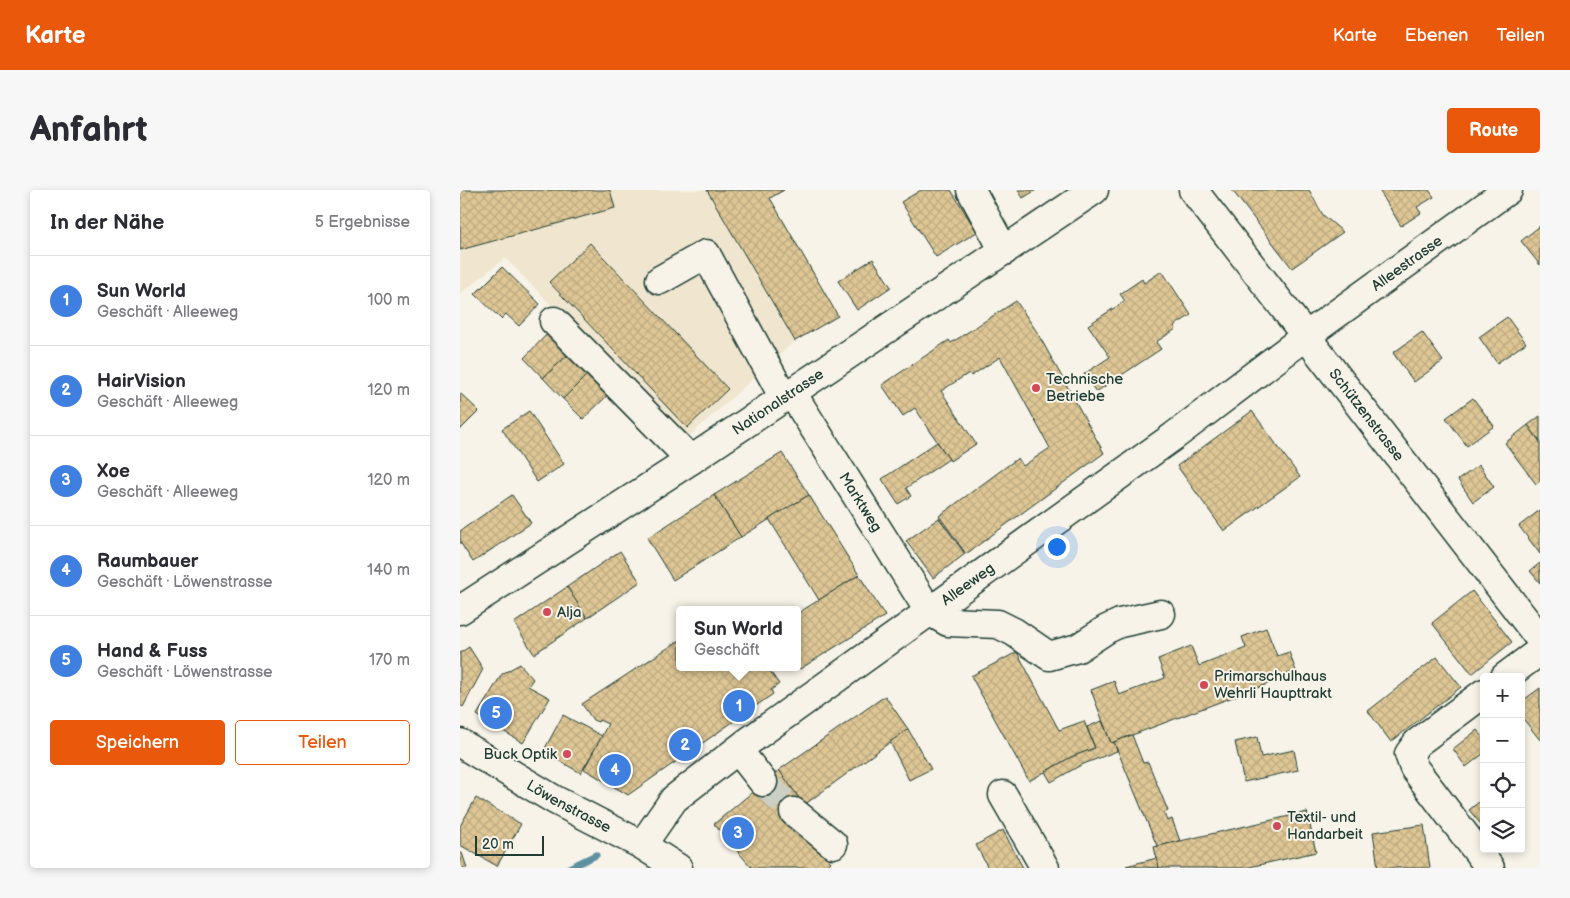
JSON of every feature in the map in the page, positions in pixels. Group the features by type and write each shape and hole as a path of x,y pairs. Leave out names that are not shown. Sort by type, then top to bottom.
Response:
{"street":[{"path":"971,190 1004,251"},
{"name":"Nationalstrasse","path":"460,610 691,460 1094,190"},
{"name":"Schützenstrasse","path":"1193,190 1540,639"},
{"name":"Alleestrasse","path":"1306,336 1508,190"},
{"name":"Marktweg","path":"660,280 706,254 788,395 929,610"},
{"path":"554,321 691,460"},
{"name":"Alleeweg","path":"642,845 656,822 674,799 929,610 1174,436 1306,336"},
{"path":"929,610 948,622 998,624 1014,632 1049,656 1078,648 1120,623 1161,614"},
{"path":"1510,673 1540,651"},
{"path":"1480,696 1417,743 1409,754 1414,768 1490,868"},
{"name":"Löwenstrasse","path":"460,743 555,800 642,845 670,866"},
{"path":"738,750 763,782"},
{"path":"1003,794 1045,868"},
{"path":"794,812 833,844"}],"shaded area":[{"path":"460,190 707,190 795,341 685,440 505,258 460,294"}],"building":[{"path":"460,190 610,190 615,208 460,250"},
{"path":"707,190 784,190 770,198 838,316 795,341"},
{"path":"921,190 951,190 977,232 936,257 901,202"},
{"path":"1018,190 1036,190 1023,198"},
{"path":"1232,190 1309,190 1323,215 1343,232 1292,268"},
{"path":"1379,190 1429,190 1434,197 1417,207 1421,213 1401,226"},
{"path":"1540,226 1540,265 1521,241"},
{"path":"590,243 728,389 687,428 549,282"},
{"path":"873,259 891,287 857,310 838,281"},
{"path":"502,267 540,304 519,326 506,314 501,319 475,294"},
{"path":"1162,271 1191,315 1174,326 1176,329 1156,342 1161,349 1096,392 1084,374 1110,357 1088,325 1125,301 1120,294 1142,279 1144,283"},
{"path":"1016,301 1037,332 1104,453 966,554 939,516 1018,458 1023,466 1050,448 1000,357 971,376 969,373 941,391 976,444 950,461 915,408 903,416 882,385 949,340 951,343"},
{"path":"1507,317 1526,343 1497,363 1479,337"},
{"path":"549,332 570,353 543,378 524,358"},
{"path":"1422,332 1443,361 1414,382 1393,353"},
{"path":"570,353 589,373 563,399 543,378"},
{"path":"589,373 609,394 583,419 563,399"},
{"path":"460,393 479,411 460,430"},
{"path":"1473,398 1494,426 1467,446 1446,418"},
{"path":"529,411 564,464 537,482 502,429"},
{"path":"1252,411 1300,477 1224,531 1177,466"},
{"path":"1540,416 1540,442 1528,425"},
{"path":"1528,425 1540,442 1540,481 1536,484 1505,443"},
{"path":"937,442 949,459 906,488 911,496 898,504 882,479"},
{"path":"782,453 809,495 741,537 714,495"},
{"path":"1479,465 1494,487 1473,502 1458,480"},
{"path":"512,495 531,523 473,562 460,542 460,531"},
{"path":"714,495 741,537 673,580 647,538"},
{"path":"809,495 859,575 819,600 769,519"},
{"path":"1540,510 1540,554 1519,526"},
{"path":"939,518 965,554 933,578 906,541"},
{"path":"620,551 640,582 587,618 567,587"},
{"path":"1540,563 1540,583 1530,571"},
{"path":"859,575 885,616 801,668 801,611"},
{"path":"567,587 587,618 534,654 514,623"},
{"path":"1472,591 1512,642 1472,674 1432,623"},
{"name":"Primarschulhaus Wehrli Haupttrakt","path":"1266,628 1277,656 1289,652 1296,671 1285,675 1286,677 1111,743 1091,690 1114,681 1119,695 1165,678 1158,659 1191,646 1199,666 1246,648 1242,637"},
{"path":"676,643 676,671 770,671 779,684 771,690 773,694 628,795 584,769 608,724 599,720 598,722 593,720 582,704"},
{"path":"469,647 483,669 463,707 460,705 460,653"},
{"path":"1017,652 1059,730 1084,721 1095,748 1071,757 1029,781 971,676"},
{"path":"1437,657 1461,687 1391,742 1368,711"},
{"path":"520,664 533,679 528,686 550,698 523,743 477,715 502,674"},
{"path":"1540,688 1540,740 1525,721 1525,699"},
{"path":"885,696 908,729 804,805 779,770"},
{"path":"563,715 602,736 581,773 543,752"},
{"path":"1102,721 1111,743 1114,742 1117,751 1081,765 1051,782 1045,772 1071,757 1095,748 1087,727"},
{"path":"908,729 931,769 909,780 890,742"},
{"path":"1477,730 1480,733 1480,756 1466,767 1453,749"},
{"path":"1132,735 1143,763 1148,762 1168,811 1164,813 1167,821 1172,819 1180,841 1157,846 1114,742"},
{"path":"1257,737 1261,757 1294,750 1298,770 1244,782 1235,742"},
{"path":"779,770 804,805 788,816 831,862 824,868 752,868 714,824"},
{"path":"476,798 521,824 497,866 460,845 460,826"},
{"path":"1480,801 1480,823 1469,810"},
{"name":"Textil- und Handarbeit","path":"1307,812 1316,852 1245,868 1159,868 1154,847"},
{"path":"1424,825 1430,868 1378,868 1373,832"},
{"path":"1003,830 1023,868 988,868 976,845"},
{"path":"460,853 462,853 467,868 460,868"},
{"path":"1157,858 1159,868 1126,866"}],"waterway":[{"path":"569,868 596,855"}],"tunnel":[{"path":"763,782 794,812"}],"place":[{"name":"Technische Betriebe","path":"1036,388"},
{"name":"Alja","path":"547,612"},
{"name":"Primarschulhaus Wehrli Haupttrakt","path":"1204,685"},
{"name":"Sun World","path":"739,706"},
{"name":"Hand & Fuss","path":"496,713"},
{"name":"HairVision","path":"685,745"},
{"name":"Buck Optik","path":"567,754"},
{"name":"Raumbauer","path":"615,770"},
{"name":"Textil- und Handarbeit","path":"1277,826"},
{"name":"Xoe","path":"738,833"}]}
